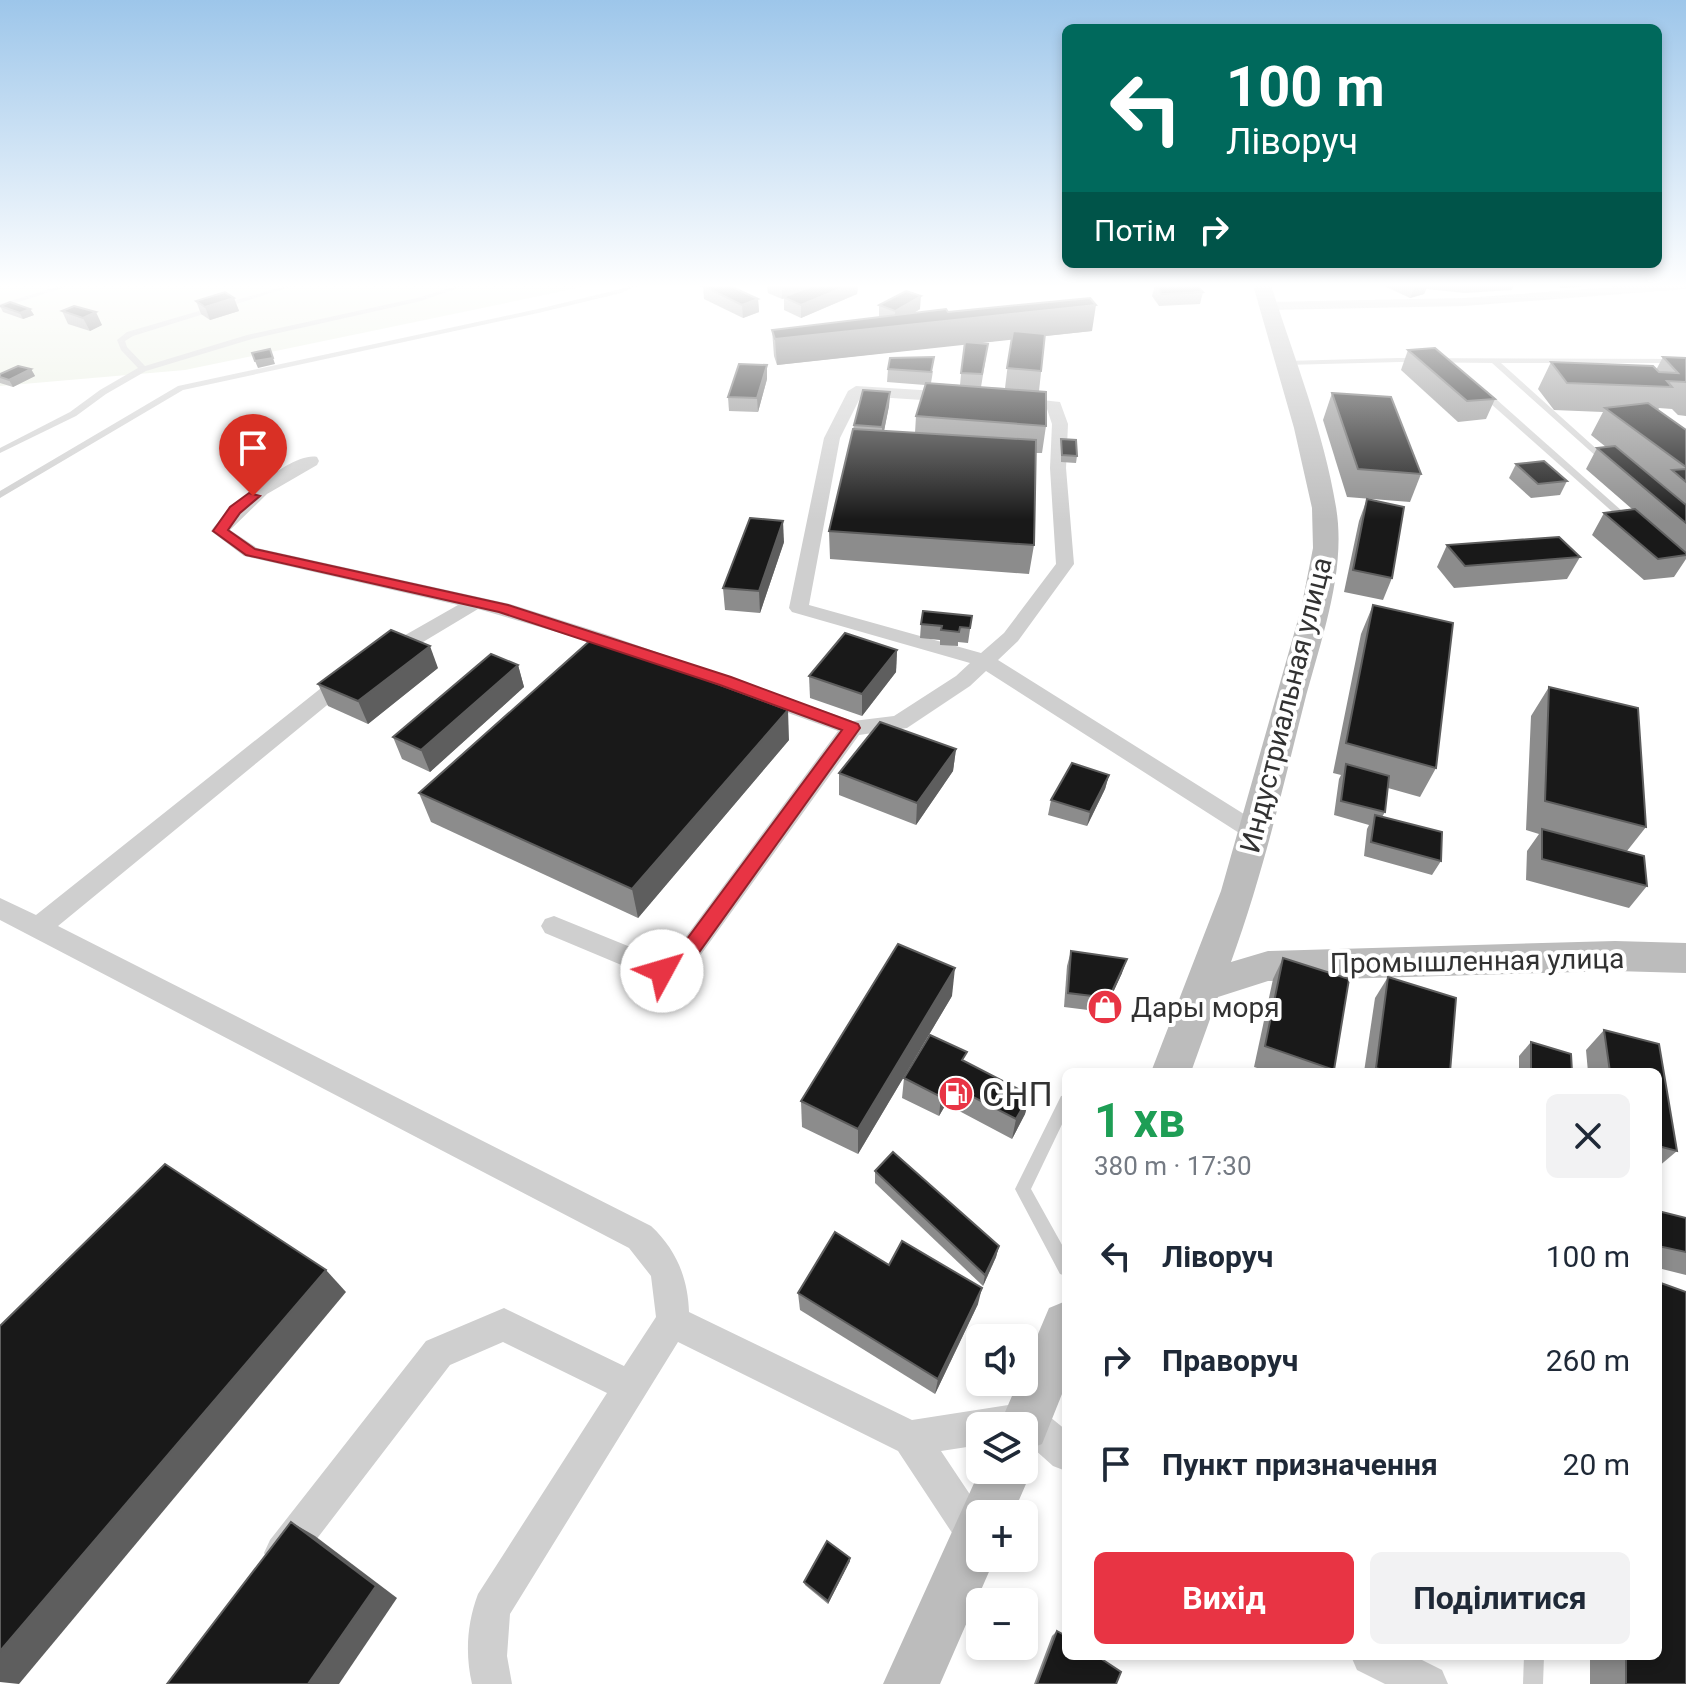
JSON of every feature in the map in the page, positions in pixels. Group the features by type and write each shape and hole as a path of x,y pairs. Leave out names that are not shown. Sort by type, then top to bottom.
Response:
{"main road":[{"name":"Индустриальная улица","path":"1173,1068 1239,891 1315,609 1326,548 1324,508 1305,428 1285,364"},
{"path":"1239,891 1241,929 1268,966"},
{"name":"Промышленная улица","path":"1206,985 1268,966 1615,956 1686,958"},
{"path":"1019,1412 1062,1332"},
{"path":"911,1684 966,1563"}],"street":[{"path":"311,461 272,482 235,510 220,531 251,552 503,608 598,638 852,728 899,723 963,681 985,661 1011,637 1065,564 1058,468 1060,424 1054,405 856,391 832,438 799,608 985,661 1255,832"},
{"path":"38,928 342,681 475,603"},
{"path":"554,926 662,971 688,953 852,728"},
{"path":"0,908 640,1237 656,1252 668,1272 673,1295 672,1321 492,1608 486,1638 492,1684"},
{"path":"672,1321 911,1438 966,1508"},
{"path":"266,1575 438,1353 504,1325 631,1387"},
{"path":"911,1438 966,1429"},
{"path":"1038,1438 1062,1451"},
{"path":"1379,1660 1428,1684"}],"lane":[{"path":"139,364 143,369"},
{"path":"0,451 73,414 143,369 161,364"},
{"path":"0,495 181,388 294,364"},
{"path":"1454,364 1460,370"},
{"path":"1498,364 1613,469"},
{"path":"1480,389 1639,531"},
{"path":"1062,1109 1023,1189 1062,1261"},
{"path":"1533,1684 1534,1660"}],"shaded area":[{"path":"0,364 216,364 185,370 0,386"}],"building":[{"path":"739,364 767,365 757,398 728,397"},
{"path":"889,364 933,364 931,372 888,369"},
{"path":"962,364 984,364 982,374 961,373"},
{"path":"1008,364 1042,364 1041,371 1007,368"},
{"path":"1424,364 1453,364 1495,399 1467,401"},
{"path":"1552,364 1653,366 1659,372 1678,373 1669,364 1686,364 1686,382 1667,381 1672,387 1567,383"},
{"path":"18,366 31,369 9,380 0,377 0,374"},
{"path":"926,383 1046,392 1046,426 916,416"},
{"path":"863,390 890,392 882,427 854,425"},
{"path":"1332,393 1391,397 1421,474 1358,469"},
{"path":"1648,403 1686,430 1686,467 1605,408"},
{"path":"853,429 1036,440 1034,545 829,531"},
{"path":"1061,439 1076,440 1077,456 1062,455"},
{"path":"1615,446 1686,505 1686,523 1597,448"},
{"path":"1544,461 1567,481 1538,484 1516,464"},
{"path":"1686,469 1686,482 1672,470"},
{"path":"1367,499 1404,507 1392,578 1353,570"},
{"path":"1635,509 1686,555 1658,559 1604,513"},
{"path":"750,518 783,521 759,591 723,588"},
{"path":"1559,537 1580,557 1465,566 1447,545"},
{"path":"1373,605 1453,623 1436,768 1346,743"},
{"path":"923,611 972,616 970,628 960,627 959,632 921,624"},
{"path":"391,630 430,646 358,701 318,684"},
{"path":"845,633 897,650 862,694 809,676"},
{"path":"593,638 788,710 632,889 419,793"},
{"path":"491,654 518,665 421,750 393,737"},
{"path":"1549,687 1638,708 1646,827 1545,801"},
{"path":"880,722 956,749 917,803 839,773"},
{"path":"1072,763 1109,775 1090,812 1051,800"},
{"path":"1346,764 1389,776 1385,812 1341,801"},
{"path":"1375,815 1442,832 1441,861 1371,842"},
{"path":"1542,829 1644,856 1647,886 1542,859"},
{"path":"898,944 955,968 858,1129 801,1101"},
{"path":"1071,951 1127,959 1109,998 1068,993"},
{"path":"1283,958 1349,979 1334,1068 1265,1046"},
{"path":"1388,977 1456,998 1450,1068 1376,1068"},
{"path":"1604,1030 1659,1044 1677,1151 1662,1147 1662,1068 1609,1068"},
{"path":"930,1035 967,1052 962,1060 1030,1095 1016,1119 948,1084 941,1097 904,1078"},
{"path":"1531,1042 1571,1054 1572,1068 1531,1068"},
{"path":"893,1152 999,1246 985,1275 875,1171"},
{"path":"165,1164 326,1270 0,1651 0,1326"},
{"path":"1662,1212 1686,1218 1686,1252 1662,1247"},
{"path":"835,1232 889,1265 902,1241 982,1288 938,1379 798,1293"},
{"path":"1662,1283 1686,1292 1686,1684 1626,1684 1626,1660 1662,1660"},
{"path":"291,1522 376,1586 308,1684 167,1684"},
{"path":"827,1541 850,1558 828,1601 804,1582"},
{"path":"1057,1631 1062,1634 1062,1660 1103,1660 1121,1672 1116,1684 1037,1684"}],"place":[{"name":"Дары моря","path":"1105,1007"},
{"name":"СНП","path":"956,1094"}],"route":[{"path":"253,496 235,510 220,531 251,552 503,608 726,681 852,728 688,953 662,971"}]}
